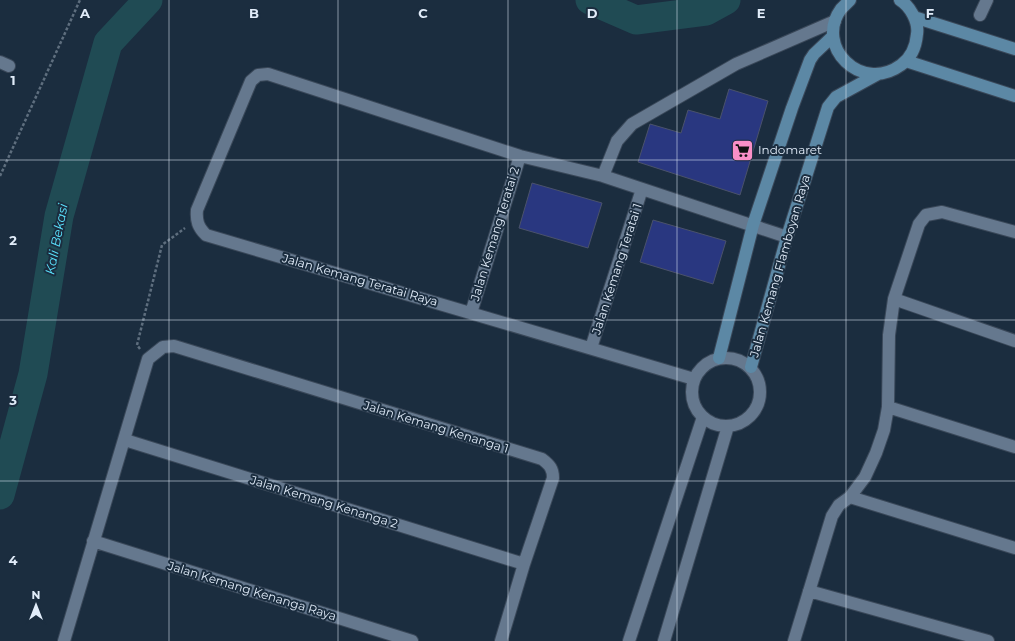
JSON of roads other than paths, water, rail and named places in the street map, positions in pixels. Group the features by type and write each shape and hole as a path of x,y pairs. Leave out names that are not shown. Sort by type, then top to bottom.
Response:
{"street":[{"path":"850,0 840,4 835,21 833,36 838,52 848,64 862,72 878,74"},
{"path":"900,0 905,3 914,16 918,32 915,48 906,62 1015,96"},
{"path":"980,15 987,0"},
{"path":"914,16 1015,49"},
{"path":"603,176 617,141 632,124 736,64 835,21"},
{"path":"719,358 754,225 792,108 810,60 814,54 833,36"},
{"name":"Jalan Kemang Flamboyan Raya","path":"751,367 787,237 828,107 836,97 878,74 893,71 906,62"},
{"name":"Jalan Kemang Teratai Raya","path":"520,156 268,74 258,75 251,81 197,210 196,222 200,230 206,235 694,379"},
{"path":"520,156 603,176 787,237"},
{"name":"Jalan Kemang Teratai 2","path":"471,313 520,156"},
{"name":"Jalan Kemang Teratai 1","path":"591,348 642,189"},
{"path":"794,641 832,516 839,505 850,497 865,477 876,453 884,430 888,407 889,335 894,299 919,224 926,215 942,212 1015,232"},
{"path":"894,299 1015,341"},
{"name":"Jalan Kemang Kenanga 1","path":"124,440 148,359 163,347 174,346 542,460 549,465 553,471 553,478 524,564 501,641"},
{"path":"730,357 741,361 751,367 758,378 761,391 759,404 752,415 741,423 728,426 710,422 696,409 692,399 694,379 700,369 708,362 719,358 730,357"},
{"path":"888,407 1015,447"},
{"path":"629,641 703,417"},
{"path":"664,641 728,426"},
{"path":"69,640 93,541 124,440"},
{"name":"Jalan Kemang Kenanga 2","path":"124,440 524,564"},
{"path":"850,497 1015,548"},
{"name":"Jalan Kemang Kenanga Raya","path":"93,541 412,641"},
{"path":"809,591 988,641"}],"waterway":[{"name":"Kali Bekasi","path":"0,495 33,374 59,216 108,43 148,0"},
{"name":"Kali Bekasi","path":"590,0 636,20 706,11 726,0"}],"place":[{"name":"Indomaret","path":"743,150"}]}
